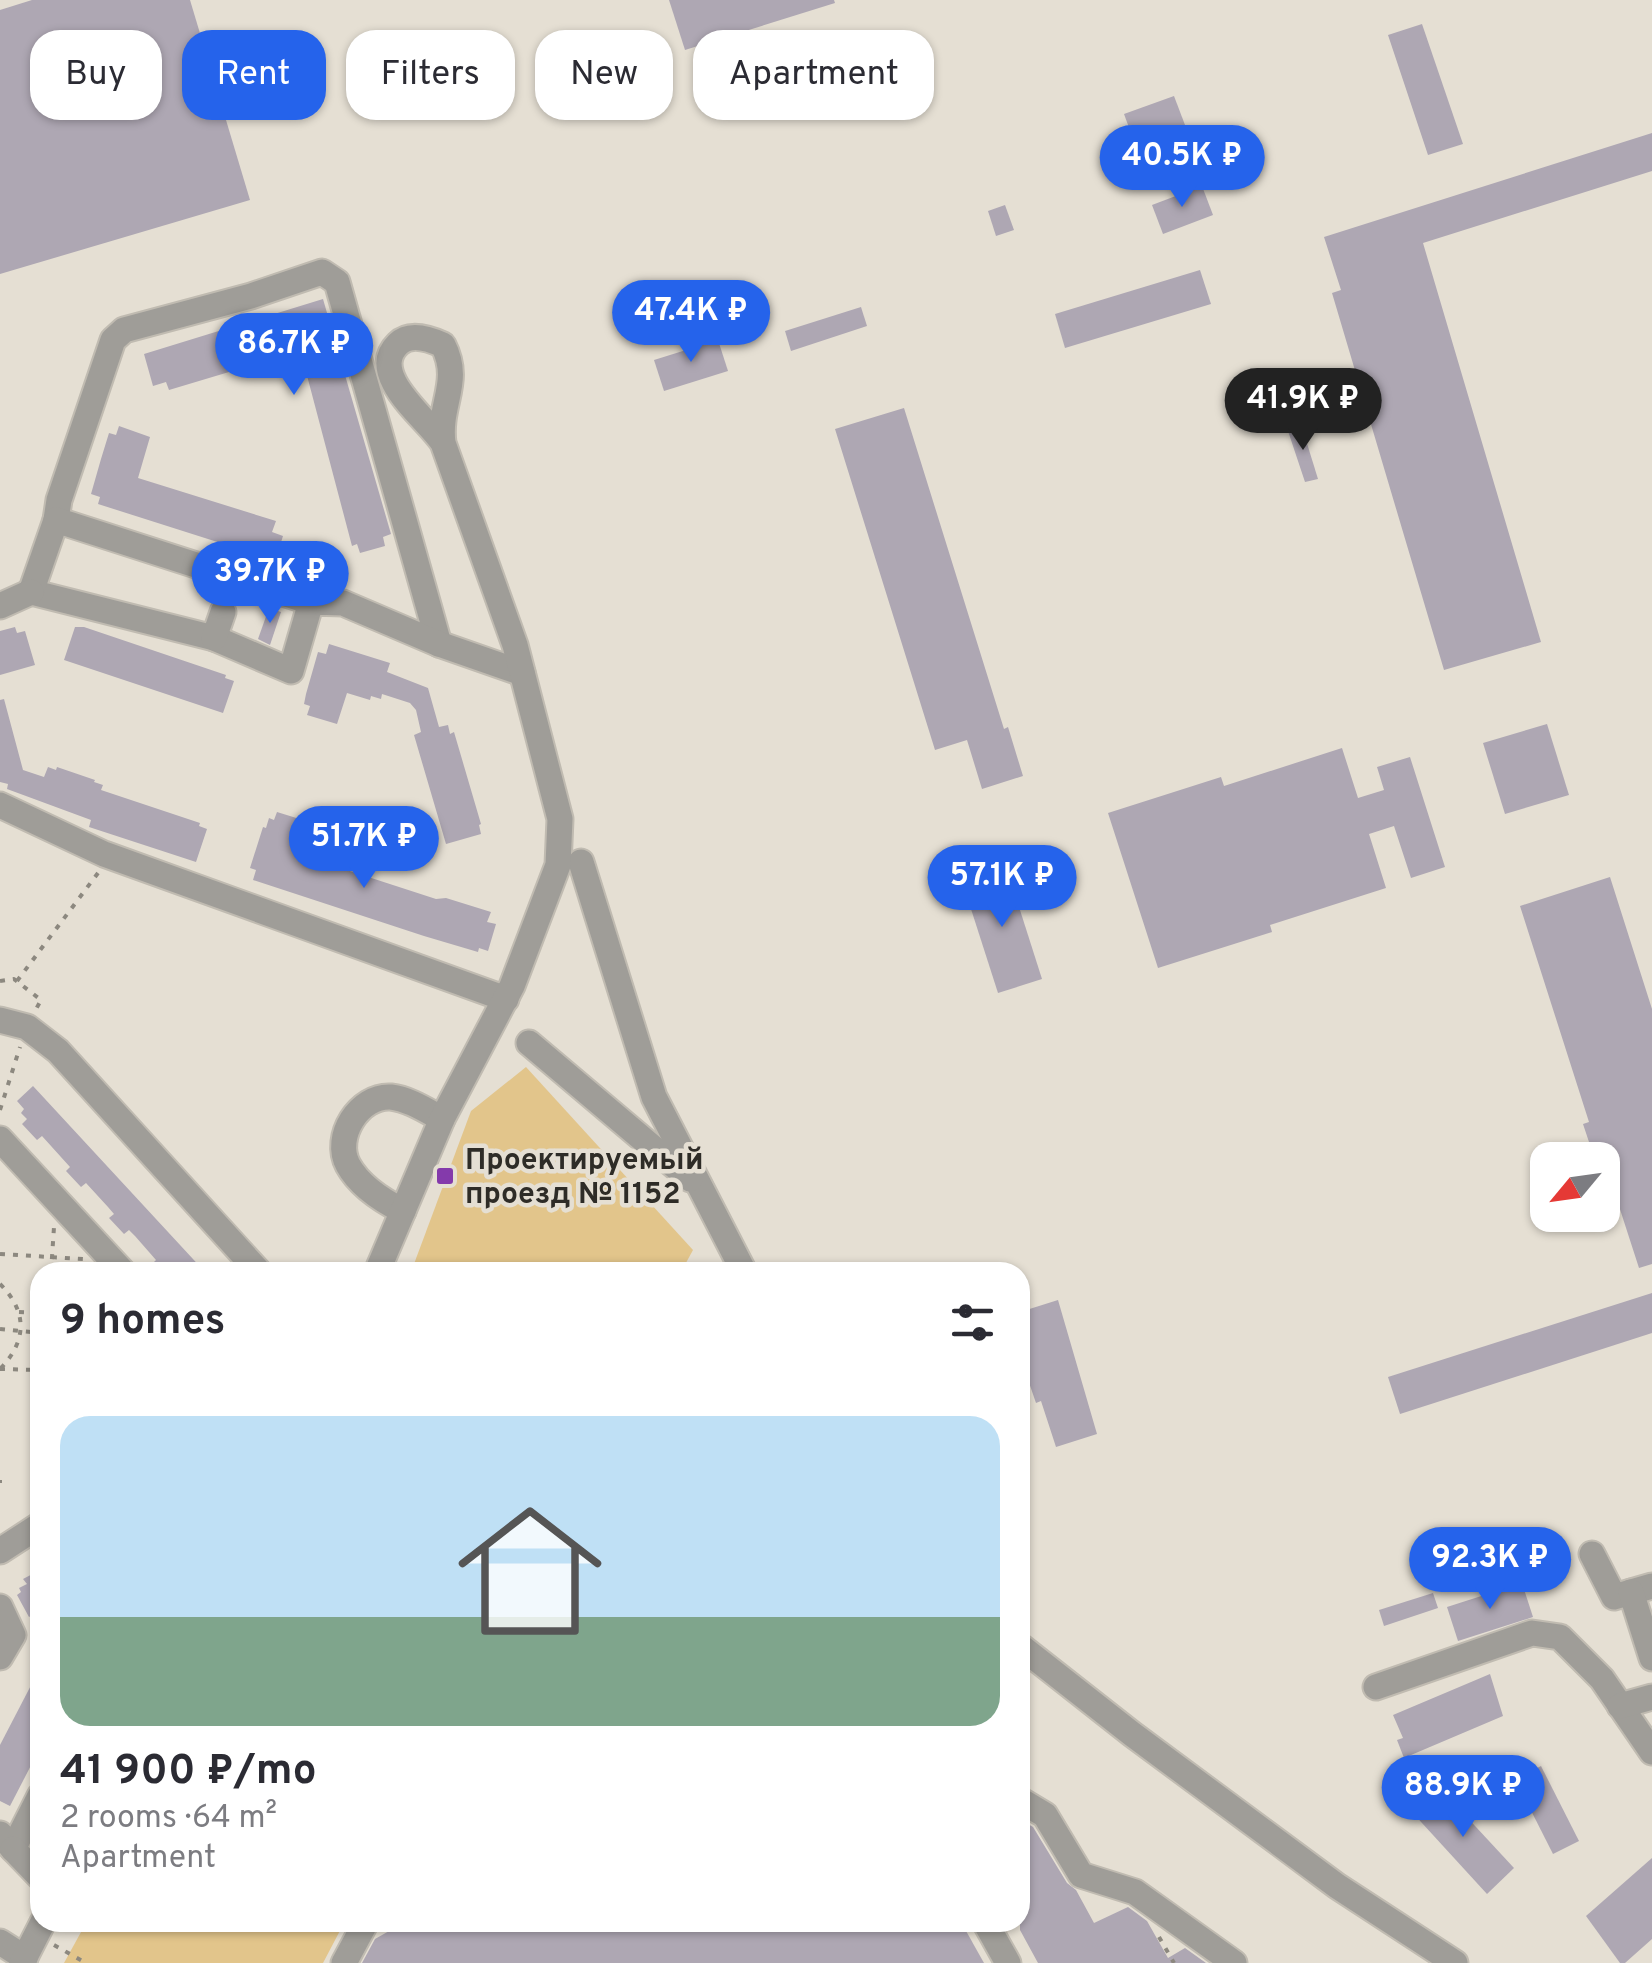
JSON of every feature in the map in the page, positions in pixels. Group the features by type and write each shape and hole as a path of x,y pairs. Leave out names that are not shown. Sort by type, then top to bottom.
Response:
{"street":[{"path":"31,592 114,340 124,330 251,296 322,272 336,282 439,644"},
{"path":"381,1262 442,1120 506,999 558,865 560,819 522,673 442,443"},
{"path":"56,520 311,602 343,604 522,673"},
{"path":"0,606 31,592 214,638 291,672 311,602"},
{"path":"214,638 223,612"},
{"path":"0,805 104,854 506,999"},
{"path":"581,862 654,1097 739,1262"},
{"path":"0,1020 26,1028 58,1051 251,1262"},
{"path":"529,1044 698,1186"},
{"path":"402,1211 375,1193 348,1165 343,1148 349,1124 360,1110 384,1097 396,1097 442,1120"},
{"path":"0,1139 113,1262"},
{"path":"0,1551 30,1532"},
{"path":"1592,1554 1614,1597 1641,1589 1652,1658"},
{"path":"0,1606 13,1636 0,1656"},
{"path":"1376,1687 1532,1634 1560,1637 1602,1679 1652,1752"},
{"path":"1030,1654 1336,1886 1455,1963"},
{"path":"1620,1706 1652,1697"},
{"path":"1030,1806 1045,1815 1081,1875 1135,1892 1234,1963"},
{"path":"30,1810 7,1841 30,1866"},
{"path":"344,1963 361,1932"},
{"path":"991,1932 1008,1963"},
{"path":"0,1942 32,1945"}],"path":[{"path":"0,981 16,980 26,970 97,874 104,854"},
{"path":"16,980 41,1000"},
{"path":"0,1110 26,1028"},
{"path":"51,1262 56,1199"},
{"path":"0,1254 85,1262"},
{"path":"0,1284 19,1312 22,1331 11,1358 0,1369 30,1370"},
{"path":"19,1312 30,1313"},
{"path":"0,1329 30,1332"},
{"path":"32,1945 86,1963"}],"shaded area":[{"path":"526,1067 693,1250 686,1262 415,1262 471,1111"},
{"path":"81,1932 339,1932 323,1963 64,1963"}],"building":[{"path":"32,0 190,0 199,30 182,30 182,120 226,120 250,200 0,274 0,10"},
{"path":"669,0 835,3 749,30 693,30 693,47 685,50"},
{"path":"1422,24 1463,144 1428,155 1388,35"},
{"path":"1174,96 1185,125 1135,144 1124,114"},
{"path":"1652,133 1652,171 1423,243 1541,642 1444,670 1332,293 1341,290 1324,237"},
{"path":"1202,186 1213,215 1163,234 1152,205"},
{"path":"1005,205 1014,230 996,236 988,211"},
{"path":"1200,270 1211,304 1065,348 1055,314"},
{"path":"323,299 391,534 383,537 385,546 360,553 357,544 352,546 300,349 238,365 239,369 169,390 166,382 153,386 144,354"},
{"path":"861,307 867,326 791,351 785,331"},
{"path":"718,340 728,371 664,391 654,360"},
{"path":"904,408 1004,729 1008,727 1023,776 982,789 967,740 935,750 835,429"},
{"path":"1301,424 1318,479 1305,482 1287,428"},
{"path":"119,426 150,437 138,478 276,521 272,532 283,536 275,561 264,561 229,549 230,546 98,504 100,497 91,494 109,433 116,435"},
{"path":"269,608 281,612 270,645 258,639"},
{"path":"15,627 17,633 25,631 35,665 0,675 0,631"},
{"path":"75,627 226,675 234,681 223,713 64,660"},
{"path":"329,644 390,663 387,672 428,688 439,727 448,725 450,734 454,732 481,834 446,844 414,735 421,732 416,710 410,703 382,694 381,699 371,696 370,700 347,693 337,724 307,715 310,706 304,704 318,652 326,654"},
{"path":"4,699 23,770 44,777 48,767 57,767 95,780 103,785 101,790 200,823 207,829 196,862 89,827 91,820 7,789 8,784 0,782 0,700"},
{"path":"1547,724 1569,795 1505,814 1483,743"},
{"path":"1342,748 1358,798 1384,790 1377,767 1410,757 1445,867 1411,878 1394,826 1369,834 1386,888 1270,925 1272,932 1158,968 1108,813 1221,777 1224,786"},
{"path":"277,812 306,821 296,850 320,858 319,861 436,899 446,898 491,912 487,922 496,924 488,951 479,948 478,952 424,936 253,880 256,870 250,868 263,827 266,828 269,818 274,820"},
{"path":"1006,866 1042,979 998,993 962,881"},
{"path":"1610,877 1652,1009 1652,1264 1639,1268 1620,1209 1620,1142 1589,1142 1583,1124 1589,1122 1520,906"},
{"path":"33,1086 196,1262 154,1262 129,1230 124,1234 109,1218 114,1214 86,1183 81,1187 66,1171 70,1167 42,1136 37,1140 22,1124 27,1119 17,1101"},
{"path":"1652,1293 1652,1333 1400,1414 1388,1377"},
{"path":"1058,1300 1097,1434 1056,1447 1041,1401 1036,1403 1030,1386 1030,1309"},
{"path":"30,1575 29,1617 17,1595 21,1592 19,1588 27,1584 23,1579"},
{"path":"1522,1583 1533,1617 1458,1641 1447,1607"},
{"path":"1433,1593 1438,1608 1384,1626 1379,1610"},
{"path":"1490,1674 1503,1716 1404,1758 1397,1740 1403,1738 1393,1715"},
{"path":"30,1687 30,1767 10,1806 0,1801 0,1745"},
{"path":"1541,1766 1579,1841 1553,1854 1515,1779"},
{"path":"1438,1786 1514,1868 1487,1894 1411,1811"},
{"path":"1030,1825 1067,1883 1076,1890 1094,1923 1128,1907 1147,1921 1168,1958 1185,1948 1206,1963 1038,1963 1021,1932 1030,1932"},
{"path":"1652,1858 1652,1939 1620,1963 1586,1916"},
{"path":"387,1932 967,1932 984,1963 362,1963 375,1939"}],"place":[{"name":"Проектируемый проезд № 1152","path":"445,1176"}]}
